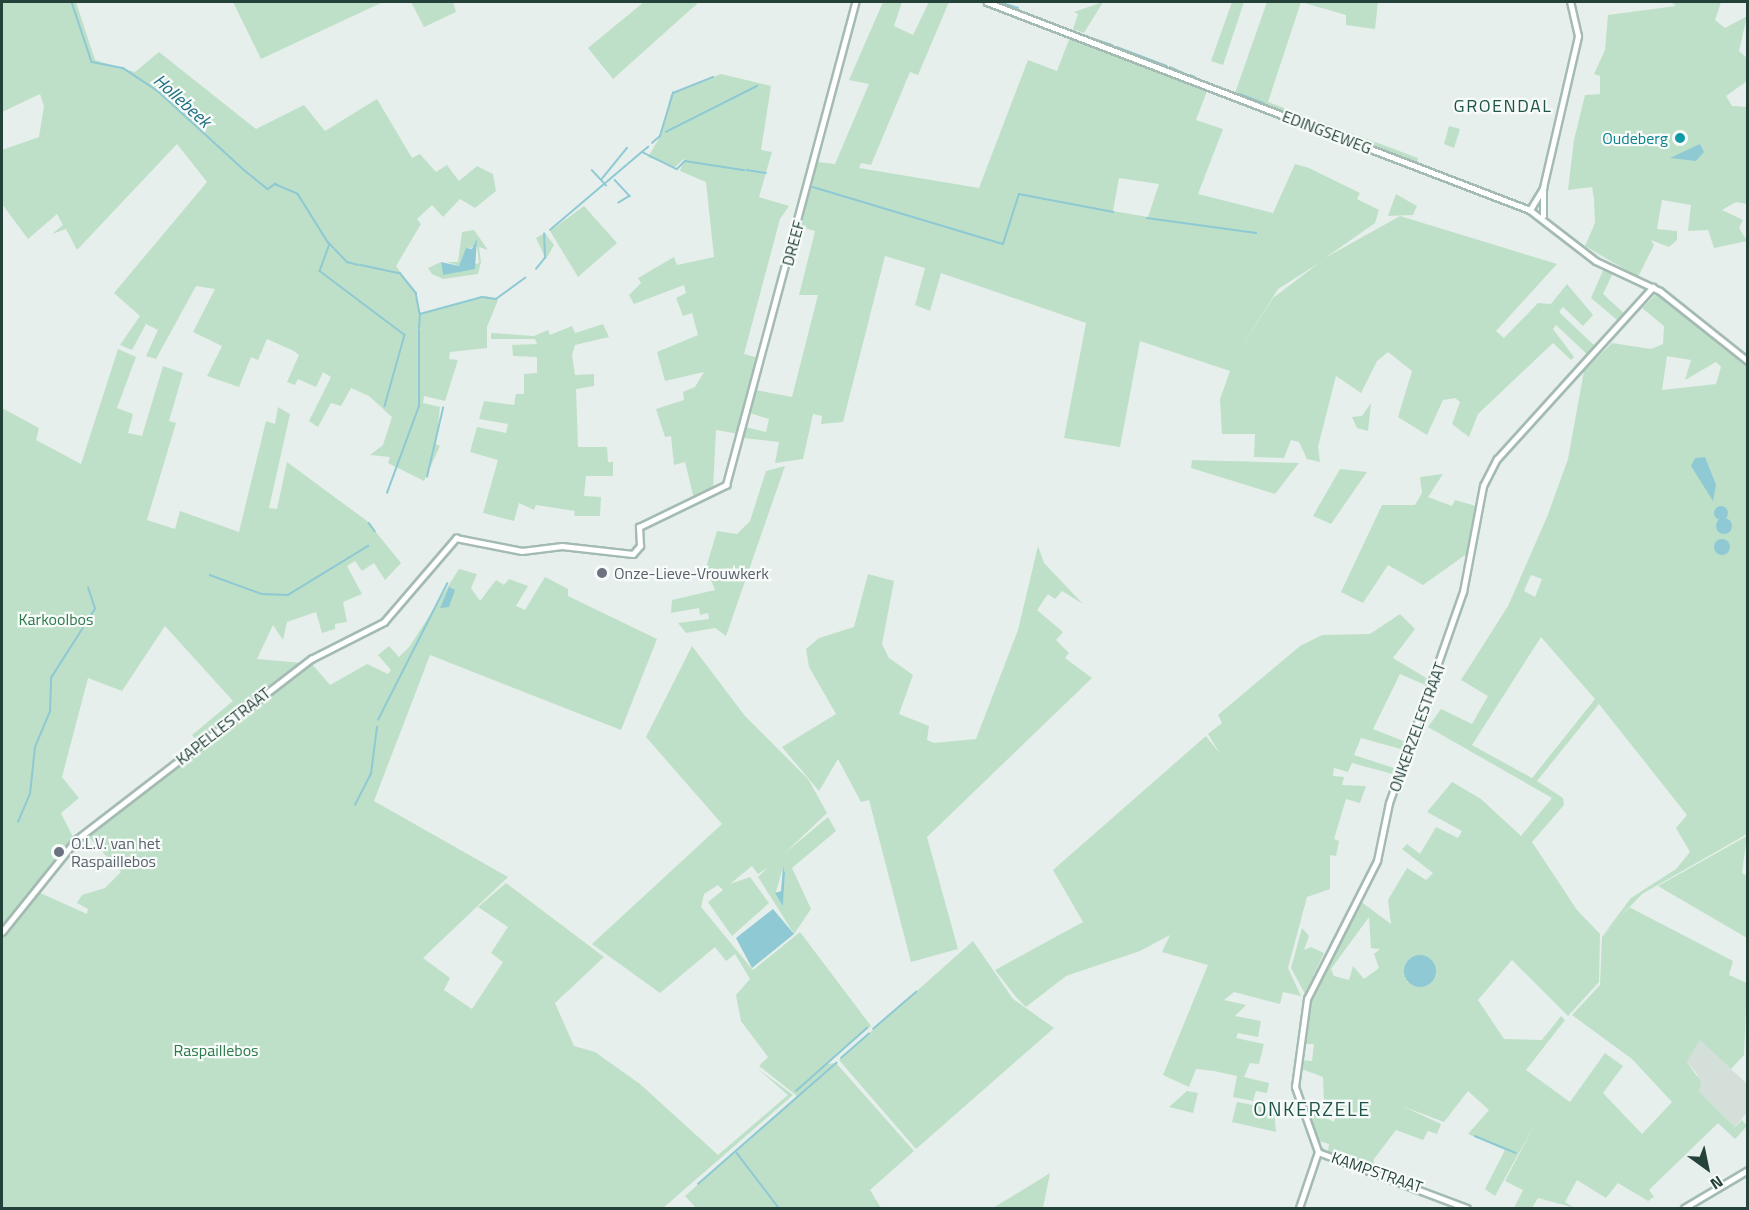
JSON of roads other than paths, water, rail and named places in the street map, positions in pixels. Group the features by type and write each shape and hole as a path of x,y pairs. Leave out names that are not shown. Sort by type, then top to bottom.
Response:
{"street":[{"name":"DREEF","path":"456,538 522,551 562,546 622,556 639,549 639,527 728,483 855,2"},
{"name":"EDINGSEWEG","path":"987,2 1543,216 1597,261 1653,287 1748,361"},
{"path":"1543,216 1543,188 1578,36 1570,2"},
{"path":"1530,210 1543,188"},
{"name":"ONKERZELESTRAAT","path":"1318,1152 1295,1087 1307,999 1377,861 1389,803 1463,592 1483,486 1497,459 1653,287"},
{"name":"KAPELLESTRAAT","path":"2,932 76,840 311,659 384,622 456,538"},
{"path":"1299,1209 1318,1152"},
{"name":"KAMPSTRAAT","path":"1318,1152 1467,1209"},
{"path":"1684,1209 1748,1170"}],"water":[{"path":"1700,144 1704,152 1696,161 1670,158"},
{"path":"477,239 475,269 443,275 441,262 459,266 466,248 472,249"},
{"path":"1705,457 1716,485 1713,501 1691,466 1695,458"},
{"path":"1718,506 1724,506 1728,513 1724,520 1718,520 1714,516 1714,510"},
{"path":"1724,518 1730,520 1732,526 1730,532 1724,534 1718,532 1716,526 1718,520"},
{"path":"1719,539 1725,539 1730,547 1728,553 1719,555 1714,550 1714,544"},
{"path":"449,587 455,590 449,607 440,608"},
{"path":"783,866 785,873 783,906 775,893 781,891"},
{"path":"773,909 794,934 752,968 736,938"},
{"path":"1420,955 1431,960 1436,971 1431,982 1420,987 1409,982 1404,971 1409,960"}],"waterway":[{"name":"Hollebeek","path":"72,2 92,62 123,68 158,91 242,168"},
{"path":"1000,2 1018,8"},
{"path":"1091,38 1112,45"},
{"path":"1117,47 1167,66"},
{"path":"1170,67 1186,74"},
{"path":"1190,75 1195,77"},
{"path":"652,143 660,136 673,93 713,77"},
{"path":"666,132 757,86"},
{"path":"1240,94 1264,103"},
{"path":"642,152 648,147"},
{"path":"601,180 627,148"},
{"name":"Hollebeek","path":"550,230 642,152 677,169 685,161 744,170"},
{"name":"Hollebeek","path":"243,169 268,189 275,184 298,194 328,242 347,262 359,265"},
{"path":"592,170 606,185"},
{"name":"Hollebeek","path":"747,170 766,173"},
{"path":"615,180 630,196 619,203"},
{"path":"813,187 1003,244 1019,194 1113,212"},
{"path":"1147,218 1256,233"},
{"name":"Hollebeek","path":"536,269 545,258 544,234"},
{"path":"330,244 320,271 405,335 385,406"},
{"name":"Hollebeek","path":"361,265 400,273 416,293 420,314 482,297 496,299 525,278"},
{"path":"419,328 420,314"},
{"path":"387,493 419,406 419,330"},
{"path":"427,477 443,408"},
{"path":"369,523 375,531"},
{"path":"210,575 262,594 288,595 368,546"},
{"path":"378,720 447,584"},
{"path":"18,822 30,794 35,747 50,711 51,678 95,609 88,588"},
{"path":"355,805 371,774 377,727"},
{"path":"873,1029 916,992"},
{"path":"796,1091 867,1028"},
{"path":"841,1058 869,1034"},
{"path":"698,1184 836,1063"},
{"path":"1475,1136 1516,1153"},
{"path":"737,1153 779,1208"}],"place":[{"name":"Oudeberg","path":"1680,138"},
{"name":"Onze-Lieve-Vrouwkerk","path":"602,573"},
{"name":"O.L.V. van het Raspaillebos","path":"59,852"}],"district":[{"name":"GROENDAL","path":"1503,106"},
{"name":"ONKERZELE","path":"1312,1108"}],"park label":[{"name":"Karkoolbos","path":"56,619"},
{"name":"Raspaillebos","path":"216,1050"}]}
